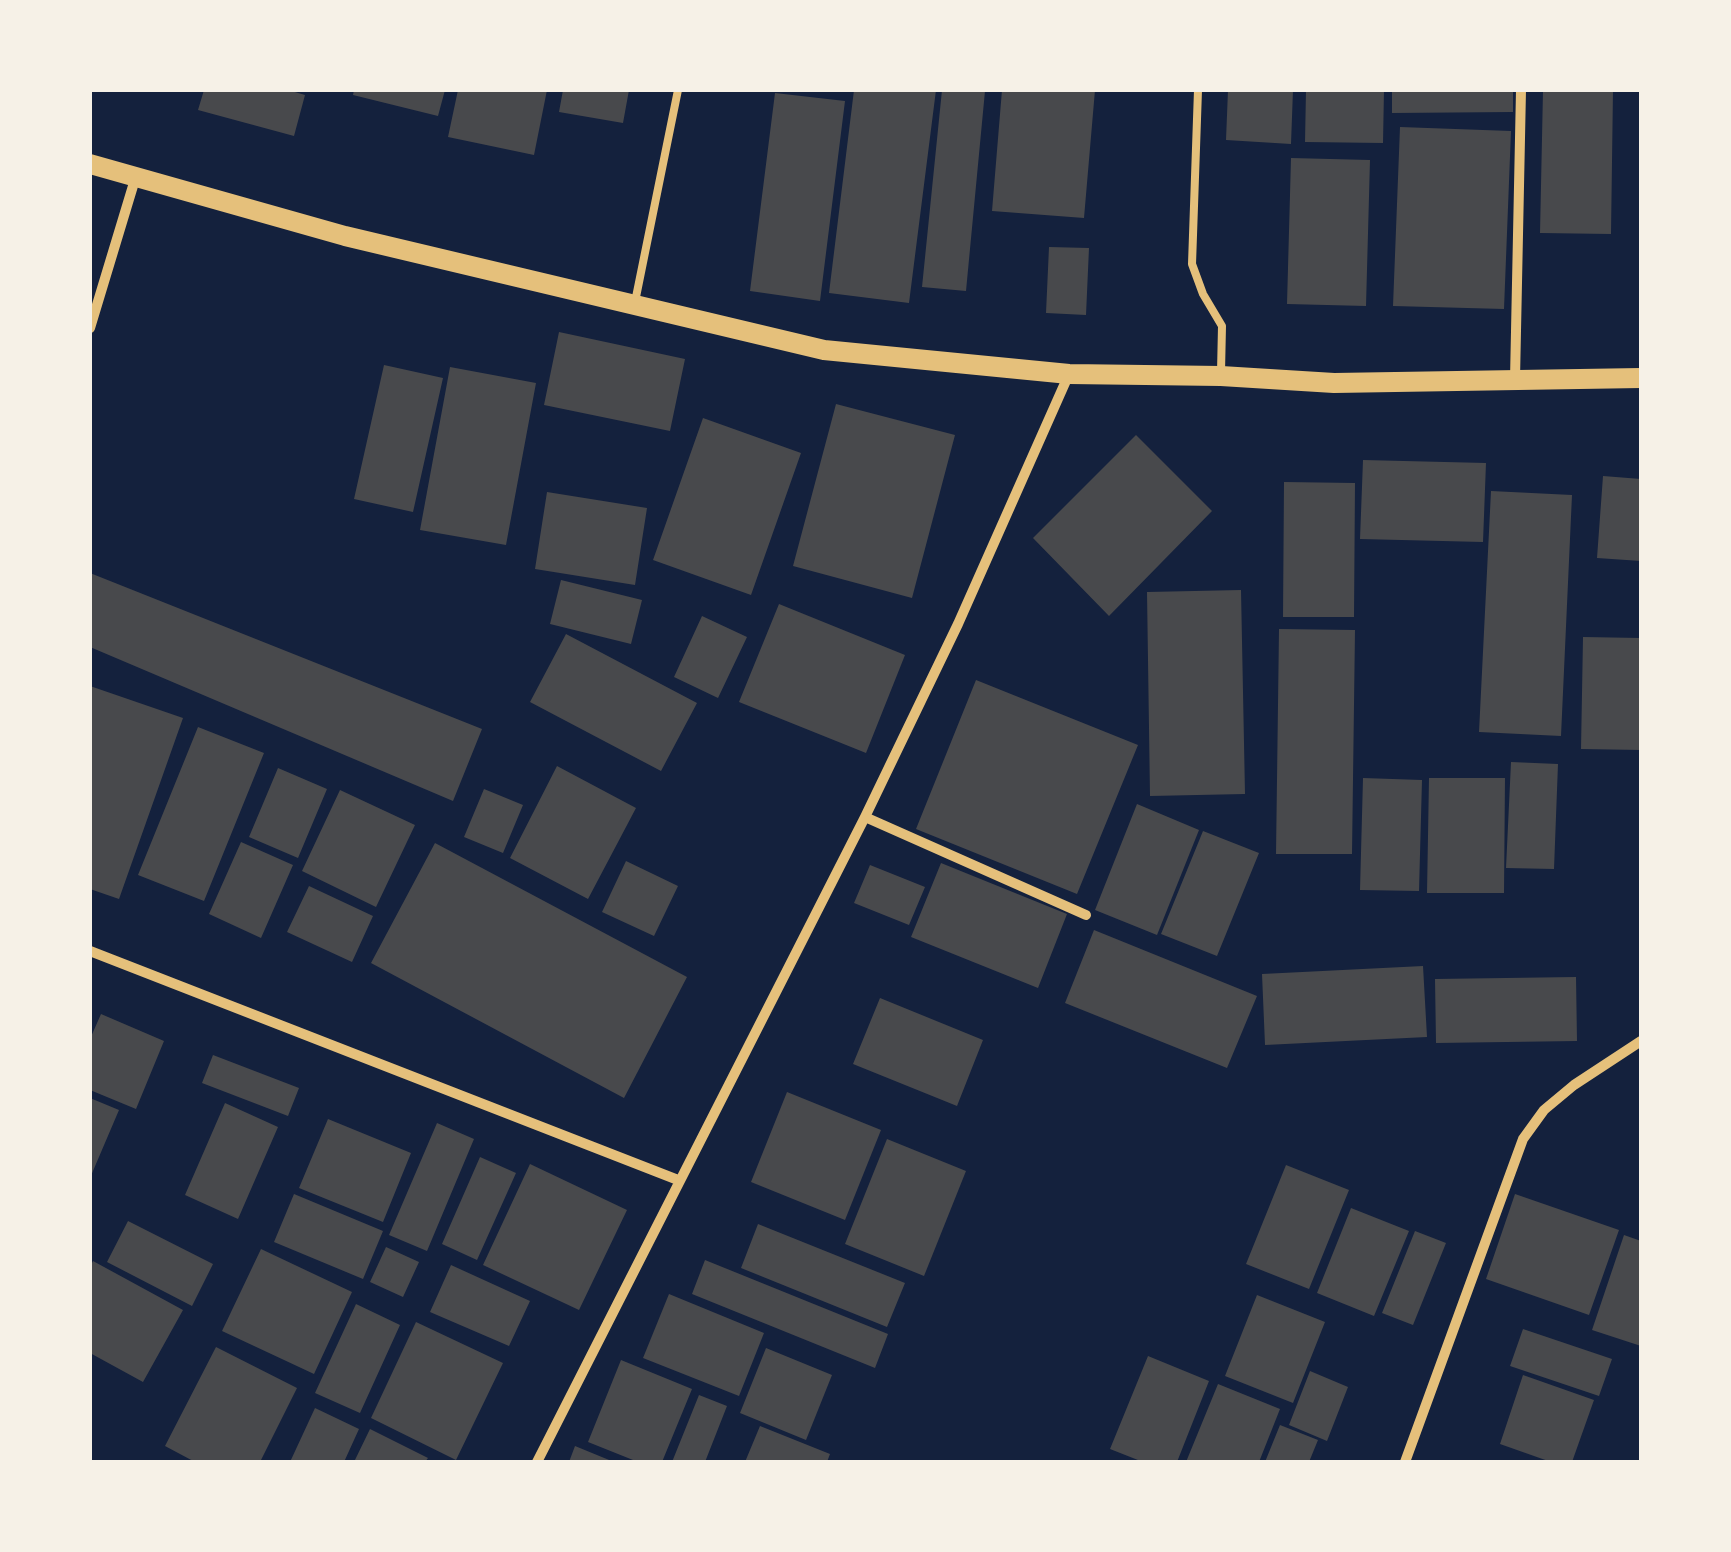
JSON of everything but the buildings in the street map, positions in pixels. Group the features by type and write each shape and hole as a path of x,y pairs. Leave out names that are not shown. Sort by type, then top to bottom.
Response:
{"main road":[{"path":"90,164 346,236 824,350 1069,374 1220,376 1334,383 1641,378"}],"street":[{"path":"1516,378 1521,90"},
{"path":"90,328 136,176"},
{"path":"537,1462 866,817 958,624 1069,374"},
{"path":"866,817 1086,914"},
{"path":"90,951 678,1180"},
{"path":"1410,1460 1523,1138 1544,1110 1641,1042"}],"lane":[{"path":"634,306 678,90"},
{"path":"1198,90 1192,264 1203,294 1222,326 1220,376"}]}
